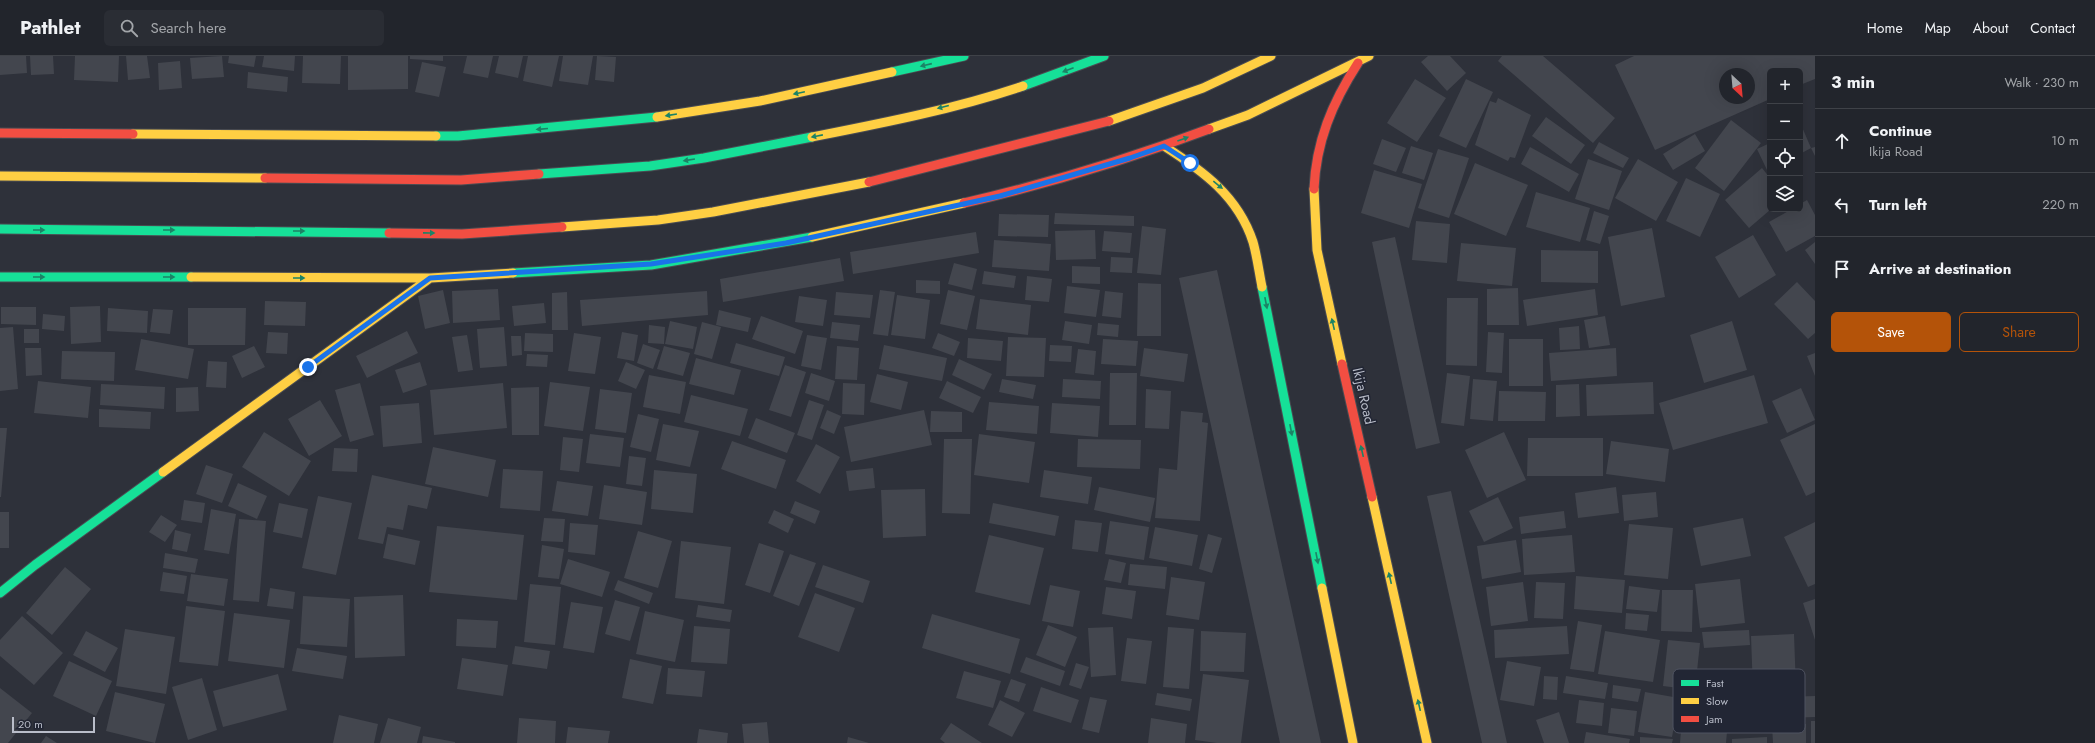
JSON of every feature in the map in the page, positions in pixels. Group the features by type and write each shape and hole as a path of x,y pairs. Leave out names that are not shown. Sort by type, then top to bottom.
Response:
{"main road":[{"path":"0,133 473,134 634,121 752,102 964,56"},
{"path":"0,176 461,180 650,166 704,158 868,125 996,95 1048,78 1104,56"},
{"path":"0,229 462,234 658,220 713,212 888,178 1104,123 1203,88 1271,56"},
{"path":"0,277 430,278 651,264 786,243 1000,196 1130,158 1248,115 1370,56"},
{"name":"Ikija Road","path":"1359,61 1341,87 1331,109 1320,141 1314,178 1312,209 1317,250 1428,743"},
{"path":"1164,146 1190,163 1223,188 1241,212 1253,243 1353,743"},
{"path":"0,593 35,565 430,278"}],"building":[{"path":"0,56 26,56 27,73 0,75"},
{"path":"30,56 53,56 54,74 31,75"},
{"path":"75,56 119,56 118,82 74,80"},
{"path":"126,56 147,56 150,78 128,80"},
{"path":"222,56 224,77 192,79 190,58"},
{"path":"229,56 256,56 254,67 228,63"},
{"path":"264,56 295,56 294,71 262,67"},
{"path":"303,56 341,56 340,84 302,83"},
{"path":"348,56 408,56 408,89 348,90"},
{"path":"410,56 443,56 443,61 410,59"},
{"path":"467,56 493,56 488,78 463,73"},
{"path":"499,56 523,56 518,78 495,73"},
{"path":"528,56 559,56 552,87 523,81"},
{"path":"563,56 593,56 588,85 559,81"},
{"path":"597,56 616,57 614,82 595,80"},
{"path":"1428,56 1450,56 1466,73 1447,91 1421,62"},
{"path":"1502,56 1543,56 1615,118 1593,143 1498,61"},
{"path":"1634,56 1815,56 1815,79 1803,84 1803,68 1767,68 1767,100 1655,150 1615,65"},
{"path":"180,61 182,88 159,90 158,63"},
{"path":"422,62 446,67 439,97 415,92"},
{"path":"248,72 288,77 287,92 247,88"},
{"path":"1415,79 1446,98 1417,142 1387,123"},
{"path":"1466,79 1493,92 1466,148 1439,136"},
{"path":"1498,98 1531,115 1515,158 1510,157 1508,161 1475,145 1490,101 1496,103"},
{"path":"1546,117 1585,145 1571,164 1532,136"},
{"path":"1731,120 1761,143 1724,191 1695,168"},
{"path":"1803,129 1811,148 1803,152"},
{"path":"1695,134 1705,151 1673,170 1663,154"},
{"path":"1382,139 1406,148 1396,172 1373,164"},
{"path":"1599,142 1629,158 1623,168 1593,153"},
{"path":"1767,144 1767,170 1757,149"},
{"path":"1411,146 1433,153 1424,180 1402,173"},
{"path":"1530,147 1579,174 1569,192 1521,164"},
{"path":"1815,147 1815,156 1811,148"},
{"path":"1438,149 1469,158 1449,218 1418,208"},
{"path":"1588,159 1622,171 1609,210 1575,199"},
{"path":"1638,159 1678,182 1656,221 1615,198"},
{"path":"1475,163 1528,185 1506,236 1454,214"},
{"path":"1762,168 1767,174 1768,212 1749,228 1725,200"},
{"path":"1374,170 1422,184 1409,228 1361,213"},
{"path":"1686,178 1720,194 1700,237 1666,221"},
{"path":"1536,192 1590,208 1580,242 1526,227"},
{"path":"1807,200 1815,215 1815,236 1786,252 1769,222 1787,212 1803,212 1803,202"},
{"path":"1594,211 1609,216 1600,244 1586,240"},
{"path":"1055,213 1134,216 1134,226 1054,224"},
{"path":"999,214 1049,215 1048,237 998,236"},
{"path":"1416,221 1450,224 1447,263 1412,260"},
{"path":"1142,226 1166,229 1161,275 1137,273"},
{"path":"1652,228 1665,297 1621,306 1608,237"},
{"path":"1095,230 1096,259 1056,260 1055,231"},
{"path":"1104,231 1132,233 1130,253 1102,251"},
{"path":"976,232 979,253 853,274 850,252"},
{"path":"1753,235 1776,275 1739,298 1715,257"},
{"path":"1395,237 1440,443 1416,449 1372,242"},
{"path":"994,240 1051,244 1049,271 992,267"},
{"path":"1815,242 1815,264 1805,250"},
{"path":"1461,243 1516,248 1512,286 1457,281"},
{"path":"1541,250 1598,251 1598,283 1541,282"},
{"path":"1111,257 1133,258 1132,273 1110,272"},
{"path":"840,258 844,281 723,302 720,279"},
{"path":"954,263 977,269 972,290 948,284"},
{"path":"1072,266 1100,267 1100,284 1072,283"},
{"path":"1217,270 1321,743 1280,743 1179,278"},
{"path":"984,271 1016,276 1014,288 982,284"},
{"path":"1027,276 1052,279 1049,302 1025,300"},
{"path":"916,280 940,281 940,294 916,293"},
{"path":"1797,282 1815,301 1815,333 1808,339 1774,304"},
{"path":"1138,283 1161,284 1161,336 1137,336"},
{"path":"1067,286 1100,290 1096,317 1064,313"},
{"path":"1518,288 1519,325 1487,325 1487,289"},
{"path":"498,289 500,320 453,323 452,291"},
{"path":"1595,289 1598,315 1527,326 1523,300"},
{"path":"443,290 450,323 425,329 418,296"},
{"path":"880,290 895,292 888,336 873,334"},
{"path":"948,290 975,296 967,330 940,324"},
{"path":"707,291 708,315 582,326 580,300"},
{"path":"1105,291 1123,293 1121,318 1102,316"},
{"path":"567,292 568,330 552,330 552,293"},
{"path":"836,292 873,295 870,318 834,315"},
{"path":"897,295 930,300 925,339 891,335"},
{"path":"799,296 827,300 823,326 795,322"},
{"path":"1447,298 1478,298 1477,366 1446,365"},
{"path":"980,299 1031,305 1028,335 976,329"},
{"path":"265,301 306,302 305,326 264,325"},
{"path":"544,303 546,323 514,326 512,306"},
{"path":"100,306 101,342 71,344 70,307"},
{"path":"1,307 36,307 36,325 1,324"},
{"path":"108,308 148,311 147,333 107,331"},
{"path":"188,308 246,308 245,345 188,345"},
{"path":"153,309 173,310 170,334 150,332"},
{"path":"719,310 751,318 748,332 716,325"},
{"path":"43,314 65,316 64,331 42,329"},
{"path":"761,316 803,331 795,354 752,339"},
{"path":"1605,316 1610,345 1589,348 1584,320"},
{"path":"670,321 697,327 693,349 665,344"},
{"path":"1065,321 1092,325 1089,344 1062,340"},
{"path":"1732,321 1747,370 1704,383 1690,335"},
{"path":"702,322 721,327 712,359 694,354"},
{"path":"832,322 860,325 858,341 830,338"},
{"path":"1098,323 1119,325 1118,337 1097,335"},
{"path":"649,325 665,327 664,344 648,343"},
{"path":"1579,326 1580,349 1560,350 1559,328"},
{"path":"13,327 18,389 0,391 0,328"},
{"path":"504,327 507,366 480,368 477,329"},
{"path":"24,329 39,329 39,343 24,343"},
{"path":"407,331 418,353 367,378 356,356"},
{"path":"268,332 288,333 287,354 266,353"},
{"path":"622,332 638,335 634,361 617,358"},
{"path":"1488,332 1504,333 1502,373 1486,372"},
{"path":"525,333 553,334 553,352 524,351"},
{"path":"574,333 601,337 595,374 568,371"},
{"path":"938,333 960,342 954,356 932,348"},
{"path":"467,335 473,370 458,372 452,337"},
{"path":"807,335 827,338 821,370 801,366"},
{"path":"511,336 521,336 522,355 512,356"},
{"path":"1008,337 1046,338 1044,377 1006,376"},
{"path":"968,338 1003,341 1001,361 967,358"},
{"path":"141,339 194,349 188,379 135,370"},
{"path":"1103,339 1138,341 1136,366 1101,364"},
{"path":"1509,339 1543,339 1543,386 1509,386"},
{"path":"736,343 785,357 779,376 730,363"},
{"path":"643,344 660,350 653,369 637,363"},
{"path":"884,345 947,358 942,381 879,369"},
{"path":"1050,345 1072,346 1071,362 1049,361"},
{"path":"254,346 265,367 242,378 232,356"},
{"path":"664,346 690,353 683,376 657,369"},
{"path":"837,346 859,348 857,380 835,379"},
{"path":"25,348 41,348 42,375 26,376"},
{"path":"1144,348 1188,354 1184,382 1140,376"},
{"path":"1616,348 1617,376 1551,381 1549,353"},
{"path":"1078,349 1096,351 1094,375 1075,373"},
{"path":"62,351 115,352 114,381 61,379"},
{"path":"1815,353 1815,376 1807,356"},
{"path":"527,354 548,355 547,367 526,366"},
{"path":"696,358 741,370 734,395 689,384"},
{"path":"959,359 992,374 984,390 952,375"},
{"path":"208,361 227,362 226,388 206,387"},
{"path":"420,362 427,385 403,393 395,370"},
{"path":"626,362 645,370 636,389 618,381"},
{"path":"785,365 806,372 791,417 769,410"},
{"path":"811,373 835,381 829,401 805,393"},
{"path":"1110,373 1137,373 1136,425 1109,425"},
{"path":"1447,373 1470,376 1464,426 1441,423"},
{"path":"877,374 908,382 901,410 870,402"},
{"path":"649,375 686,382 680,414 643,407"},
{"path":"1754,375 1768,423 1673,450 1659,403"},
{"path":"1002,379 1036,385 1033,399 999,392"},
{"path":"1063,379 1101,381 1100,399 1062,397"},
{"path":"1473,379 1497,381 1493,421 1470,419"},
{"path":"38,381 91,387 88,418 34,413"},
{"path":"947,381 981,397 973,413 939,398"},
{"path":"550,382 590,387 583,431 544,426"},
{"path":"1653,382 1654,414 1587,416 1586,385"},
{"path":"360,383 374,435 350,442 335,390"},
{"path":"503,383 507,428 434,435 430,390"},
{"path":"843,383 865,384 864,415 842,414"},
{"path":"101,384 165,387 164,409 100,405"},
{"path":"1579,384 1580,416 1556,417 1556,385"},
{"path":"198,387 199,411 176,412 176,388"},
{"path":"539,387 539,435 512,435 511,388"},
{"path":"1801,388 1815,420 1787,433 1772,401"},
{"path":"600,389 632,393 626,433 595,429"},
{"path":"1146,389 1171,391 1169,429 1145,428"},
{"path":"1499,391 1546,392 1545,421 1498,421"},
{"path":"691,395 748,409 740,436 684,422"},
{"path":"320,400 342,436 309,456 288,419"},
{"path":"809,400 824,405 812,440 797,435"},
{"path":"989,402 1039,406 1037,434 986,430"},
{"path":"419,403 422,443 383,447 380,406"},
{"path":"1052,403 1100,406 1098,437 1050,433"},
{"path":"99,409 151,412 150,429 99,427"},
{"path":"827,410 841,416 834,434 820,428"},
{"path":"924,410 932,445 851,462 844,427"},
{"path":"931,411 962,412 962,432 930,432"},
{"path":"1181,411 1203,413 1202,422 1208,423 1200,521 1155,518 1159,468 1177,470"},
{"path":"638,414 659,419 651,452 630,447"},
{"path":"756,418 795,433 787,453 748,438"},
{"path":"663,424 699,431 690,467 656,460"},
{"path":"1815,424 1815,492 1806,496 1780,440"},
{"path":"0,428 7,428 1,497 0,497"},
{"path":"264,432 311,461 289,496 242,467"},
{"path":"1504,432 1526,480 1487,498 1465,450"},
{"path":"590,434 624,438 620,467 586,463"},
{"path":"979,434 1035,442 1029,483 974,475"},
{"path":"563,437 583,439 579,472 560,470"},
{"path":"1528,438 1603,438 1603,476 1527,476"},
{"path":"944,439 972,439 970,514 942,513"},
{"path":"1078,439 1141,440 1140,469 1077,467"},
{"path":"732,441 786,460 776,489 721,469"},
{"path":"1611,441 1669,449 1665,482 1606,474"},
{"path":"816,444 840,457 820,494 796,481"},
{"path":"433,447 496,460 488,497 425,484"},
{"path":"334,448 358,449 357,472 332,471"},
{"path":"629,456 646,458 642,486 626,484"},
{"path":"206,465 233,474 222,503 196,494"},
{"path":"873,468 875,488 849,491 846,471"},
{"path":"503,469 543,471 540,511 500,508"},
{"path":"654,470 697,474 693,513 651,509"},
{"path":"1044,470 1092,477 1088,504 1040,497"},
{"path":"372,475 432,488 427,509 408,505 403,530 387,527 383,544 358,539"},
{"path":"557,481 593,486 588,516 552,511"},
{"path":"238,483 267,496 257,519 228,506"},
{"path":"604,485 647,492 642,525 599,519"},
{"path":"1099,487 1155,498 1150,522 1094,510"},
{"path":"1616,487 1619,513 1578,518 1575,493"},
{"path":"925,489 926,536 883,538 881,490"},
{"path":"1451,491 1507,743 1482,743 1427,496"},
{"path":"1656,492 1658,517 1624,521 1622,495"},
{"path":"318,496 352,503 336,575 302,568"},
{"path":"1498,497 1513,528 1484,542 1469,511"},
{"path":"184,500 205,503 202,523 181,520"},
{"path":"795,501 820,511 815,524 790,513"},
{"path":"279,503 308,509 302,538 273,532"},
{"path":"993,503 1059,516 1055,536 989,523"},
{"path":"211,509 236,514 229,554 204,550"},
{"path":"774,510 794,519 788,533 768,523"},
{"path":"1564,511 1566,528 1521,534 1519,517"},
{"path":"0,512 9,512 9,548 0,548"},
{"path":"161,515 177,525 165,542 149,532"},
{"path":"544,518 565,519 563,542 541,541"},
{"path":"1743,518 1751,556 1701,566 1693,528"},
{"path":"239,519 266,521 259,602 233,600"},
{"path":"1075,520 1102,523 1098,552 1072,549"},
{"path":"1110,521 1149,527 1144,560 1105,554"},
{"path":"1815,522 1815,584 1808,587 1784,537"},
{"path":"570,523 598,525 595,555 568,552"},
{"path":"1629,524 1673,528 1668,579 1624,575"},
{"path":"437,526 524,535 517,600 429,592"},
{"path":"1155,527 1198,535 1192,566 1149,558"},
{"path":"175,530 191,534 187,552 172,549"},
{"path":"638,531 672,541 658,588 624,578"},
{"path":"388,534 420,541 415,565 383,558"},
{"path":"1208,534 1222,538 1212,573 1199,569"},
{"path":"989,535 1044,548 1030,605 975,592"},
{"path":"1572,535 1575,572 1524,575 1522,539"},
{"path":"1516,540 1521,572 1482,579 1477,546"},
{"path":"681,541 731,547 724,604 675,598"},
{"path":"759,543 784,551 770,593 745,585"},
{"path":"542,545 564,549 559,579 538,577"},
{"path":"165,553 198,559 195,573 163,568"},
{"path":"790,554 816,563 799,606 773,596"},
{"path":"568,559 610,572 602,597 560,584"},
{"path":"1109,559 1126,563 1121,583 1104,580"},
{"path":"1130,564 1167,567 1165,589 1128,585"},
{"path":"823,565 870,581 863,603 815,587"},
{"path":"65,567 91,589 52,635 26,613"},
{"path":"163,572 187,576 184,594 160,591"},
{"path":"191,574 228,579 224,606 187,601"},
{"path":"1576,576 1625,580 1622,613 1574,609"},
{"path":"1171,577 1205,582 1199,620 1166,615"},
{"path":"1740,579 1745,623 1700,628 1695,584"},
{"path":"618,580 653,593 649,604 614,590"},
{"path":"1523,582 1528,621 1491,626 1486,587"},
{"path":"1536,582 1565,583 1563,619 1534,618"},
{"path":"530,584 561,587 555,645 524,642"},
{"path":"1050,585 1080,591 1073,627 1042,621"},
{"path":"1629,586 1660,590 1657,612 1626,609"},
{"path":"1106,587 1136,591 1132,619 1102,614"},
{"path":"270,588 295,592 293,609 267,606"},
{"path":"1662,590 1693,590 1692,632 1661,631"},
{"path":"815,593 855,608 839,652 798,637"},
{"path":"403,595 405,656 355,658 354,597"},
{"path":"303,596 350,599 347,647 300,644"},
{"path":"1815,599 1815,640 1803,603"},
{"path":"615,600 640,607 630,641 605,634"},
{"path":"571,602 603,607 594,653 563,648"},
{"path":"698,605 732,610 730,622 696,617"},
{"path":"186,606 225,611 218,666 179,662"},
{"path":"645,611 684,620 675,662 636,654"},
{"path":"234,613 290,620 284,668 228,661"},
{"path":"1626,613 1649,615 1647,631 1625,629"},
{"path":"932,614 1020,639 1010,674 922,648"},
{"path":"22,616 63,653 34,685 0,656 0,640"},
{"path":"457,619 498,621 496,648 456,646"},
{"path":"1578,621 1602,625 1594,672 1570,669"},
{"path":"1048,625 1077,637 1065,667 1036,655"},
{"path":"694,626 730,629 727,664 691,662"},
{"path":"1567,626 1569,654 1495,658 1494,630"},
{"path":"1113,627 1116,675 1091,677 1088,628"},
{"path":"1168,627 1194,629 1189,689 1163,687"},
{"path":"125,629 175,637 166,694 116,686"},
{"path":"1749,630 1750,645 1704,648 1702,632"},
{"path":"86,631 118,648 105,672 73,655"},
{"path":"1201,631 1246,633 1244,672 1200,671"},
{"path":"1605,631 1660,640 1653,682 1598,674"},
{"path":"1794,634 1795,669 1752,669 1751,636"},
{"path":"1127,638 1152,641 1146,684 1121,681"},
{"path":"1668,640 1700,643 1697,669 1673,669 1673,687 1663,686"},
{"path":"515,646 550,651 547,669 512,664"},
{"path":"297,648 347,656 343,679 292,671"},
{"path":"1026,657 1065,671 1060,686 1020,672"},
{"path":"462,658 508,665 503,696 457,689"},
{"path":"630,659 662,666 653,704 622,698"},
{"path":"69,661 112,681 96,716 53,696"},
{"path":"1507,661 1541,667 1534,706 1500,700"},
{"path":"1076,663 1089,667 1081,689 1069,685"},
{"path":"668,668 705,671 702,697 666,694"},
{"path":"964,671 1001,681 993,708 956,698"},
{"path":"278,674 287,710 223,727 213,691"},
{"path":"1203,674 1249,680 1241,743 1217,743 1195,740"},
{"path":"1544,676 1558,677 1557,700 1543,699"},
{"path":"1566,676 1608,683 1605,699 1563,693"},
{"path":"202,678 217,730 188,740 172,687"},
{"path":"1011,679 1026,684 1019,702 1004,697"},
{"path":"1613,685 1641,689 1638,702 1612,698"},
{"path":"1041,687 1079,700 1071,723 1033,711"},
{"path":"0,688 32,713 8,743 0,743"},
{"path":"115,692 165,704 155,743 106,731"},
{"path":"1645,692 1673,697 1672,737 1638,732"},
{"path":"1157,693 1192,699 1190,711 1155,705"},
{"path":"1805,696 1815,696 1815,717 1805,717"},
{"path":"1090,697 1107,700 1099,733 1082,729"},
{"path":"1000,700 1025,713 1012,737 988,725"},
{"path":"1579,700 1604,703 1602,726 1576,723"},
{"path":"1611,708 1637,711 1634,736 1608,733"},
{"path":"1559,712 1569,743 1544,743 1536,720"},
{"path":"339,715 378,724 374,743 333,743"},
{"path":"388,718 421,727 417,743 380,743"},
{"path":"519,718 556,721 555,743 517,743"},
{"path":"1151,718 1187,724 1185,743 1148,743"},
{"path":"1811,721 1815,721 1815,743 1811,743"},
{"path":"767,722 769,743 744,743 742,724"},
{"path":"951,723 982,743 945,743 940,739"},
{"path":"1805,724 1806,743 1773,743 1772,733 1805,733"},
{"path":"568,727 610,731 608,743 566,743"},
{"path":"699,729 728,733 727,743 697,743"},
{"path":"1586,732 1630,739 1629,743 1584,743"},
{"path":"1681,733 1727,733 1726,743 1680,743"},
{"path":"46,736 57,743 41,743"},
{"path":"423,736 455,742 455,743 422,743"},
{"path":"848,737 869,743 847,743"},
{"path":"1640,737 1673,739 1672,743 1640,743"},
{"path":"1767,737 1767,743 1732,743 1732,739"}],"traffic: fast":[{"path":"892,72 964,56"},
{"path":"1023,86 1104,56"},
{"path":"436,136 458,136 657,117"},
{"path":"539,174 650,166 704,158 812,137"},
{"path":"0,229 389,233"},
{"path":"513,273 651,265 812,237"},
{"path":"0,277 191,277"},
{"path":"1262,287 1322,588"},
{"path":"0,593 35,565 163,472"}],"traffic: slow":[{"path":"1109,121 1203,88 1271,56"},
{"path":"1209,129 1248,115 1369,56"},
{"path":"657,117 760,101 892,72"},
{"path":"812,137 945,109 1023,86"},
{"path":"133,134 436,136"},
{"path":"1164,146 1205,175 1229,198 1238,211 1253,242 1262,287"},
{"path":"0,176 265,178"},
{"path":"562,227 658,220 713,212 869,182"},
{"path":"1314,189 1317,250 1342,364"},
{"path":"812,237 964,203"},
{"path":"191,277 430,278 513,273"},
{"path":"163,472 430,278"},
{"path":"1372,497 1427,743"},
{"path":"1322,588 1353,743"}],"traffic: jam":[{"path":"1314,189 1318,155 1327,123 1340,93 1358,63"},
{"path":"869,182 1109,121"},
{"path":"964,203 1026,188 1088,170 1149,151 1209,129"},
{"path":"0,133 133,134"},
{"path":"265,178 461,180 539,174"},
{"path":"389,233 462,234 562,227"},
{"path":"1342,364 1372,497"}],"route":[{"path":"308,367 430,278 651,264 786,243 1000,196 1130,158 1164,146 1190,163"}]}
